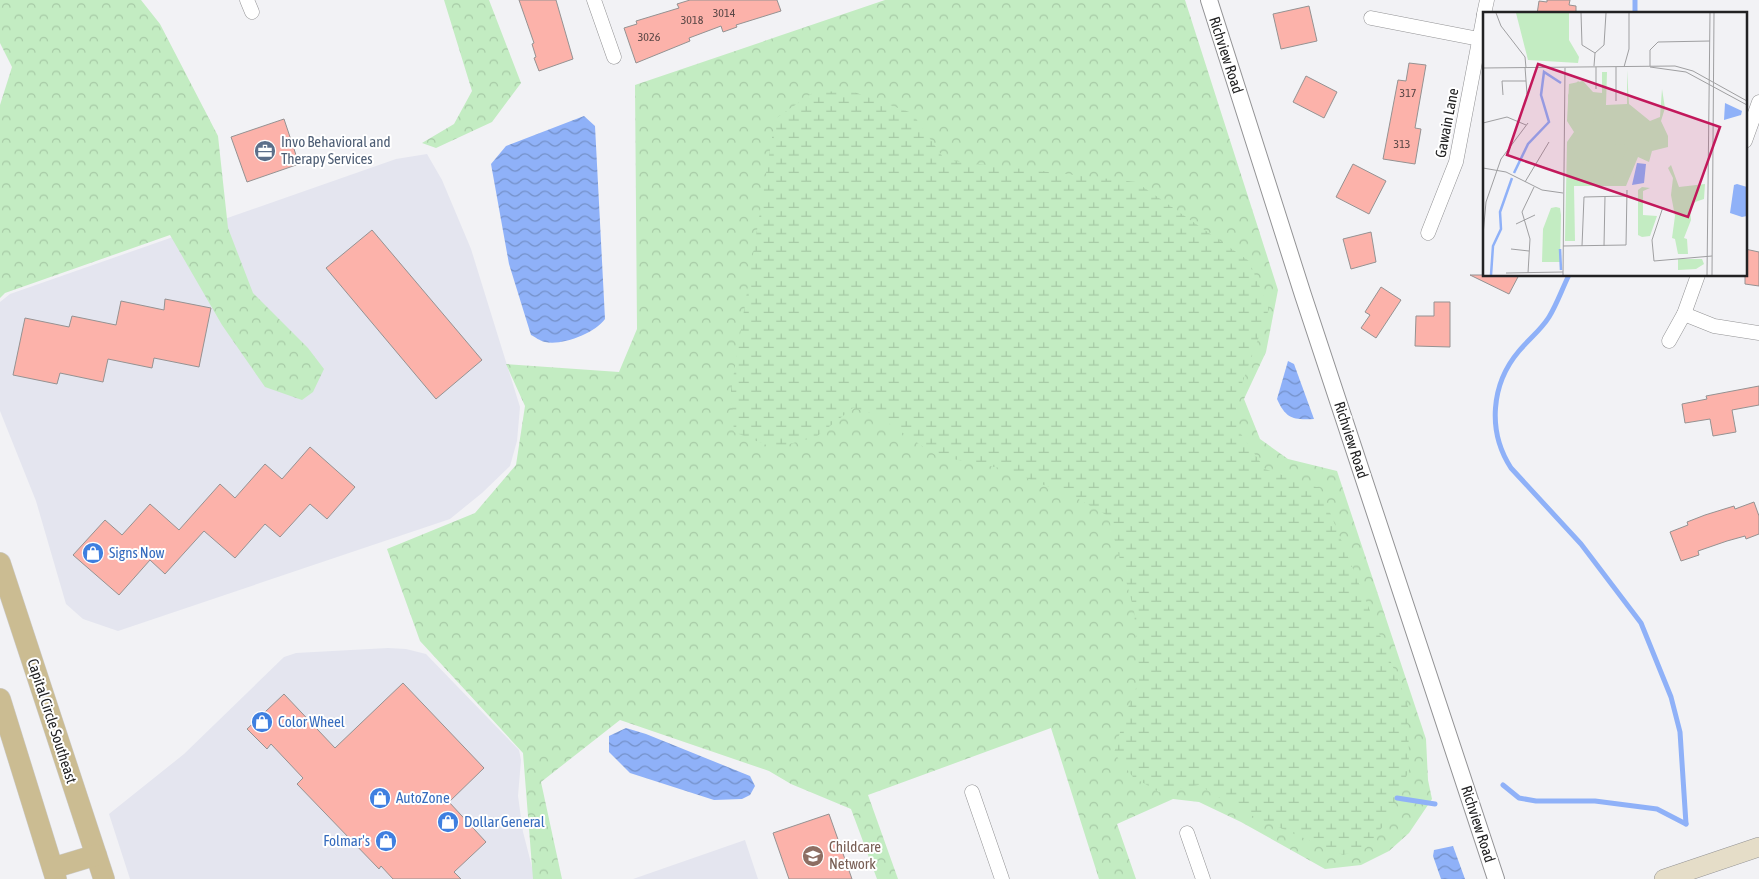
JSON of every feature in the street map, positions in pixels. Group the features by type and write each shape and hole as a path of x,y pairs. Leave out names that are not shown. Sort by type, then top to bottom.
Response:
{"main road":[{"name":"Capital Circle Southeast","path":"0,563 104,879"},
{"path":"0,699 55,874 96,854"},
{"path":"1664,879 1759,847"}],"street":[{"name":"Richview Road","path":"1209,0 1303,295 1496,879"},
{"path":"598,1 614,57"},
{"path":"1371,18 1479,39"},
{"name":"Gawain Lane","path":"1428,234 1440,208 1456,162 1483,19"},
{"path":"1746,138 1759,102"},
{"path":"1669,341 1684,314 1698,276"},
{"path":"1684,314 1714,326 1759,334"},
{"path":"972,792 1002,879"},
{"path":"1187,833 1203,879"}],"shaded area":[{"path":"427,154 442,180 471,249 520,407 517,441 510,466 482,493 450,519 118,631 83,619 66,604 36,501 0,411 0,302 10,294 396,159"},
{"path":"388,648 406,649 426,654 519,750 521,760 518,796 523,832 532,867 538,879 130,879 109,814 184,754 284,657 296,653"},
{"path":"745,840 758,879 633,879"}],"green space":[{"path":"0,0 141,0 160,24 218,136 228,228 253,293 308,348 324,369 313,392 302,400 265,387 222,325 170,235 5,293 0,298 0,105 12,67 0,43"},
{"path":"444,0 489,0 521,83 492,122 436,148 422,143 454,124 472,91"},
{"path":"885,0 1185,0 1278,290 1266,352 1244,399 1260,439 1288,459 1337,471 1426,739 1428,780 1432,799 1409,833 1389,851 1361,865 1325,869 1241,822 1199,802 1173,799 1117,824 1136,879 1099,879 1051,728 868,795 898,879 877,879 851,809 791,784 769,771 620,720 541,782 562,879 533,879 523,753 420,641 387,549 475,513 516,465 525,406 506,364 619,372 637,329 635,85"},
{"path":"851,91 912,113 945,160 1136,182 1249,261 1269,309 1235,403 1241,434 1265,469 1320,488 1408,704 1409,770 1387,821 1366,848 1343,855 1241,811 1199,785 1159,792 1133,777 1114,753 1125,715 1139,681 1134,610 1108,516 1073,496 1000,468 937,456 875,414 853,408 816,437 774,448 734,432 731,391 775,119 814,92"}],"water":[{"path":"584,116 595,126 605,319 594,329 578,337 560,342 545,342 531,335 509,264 491,164 506,146"},
{"path":"1288,361 1294,364 1314,419 1291,417 1280,406 1277,399"},
{"path":"626,728 646,734 750,776 755,786 750,795 742,799 714,800 630,773 609,752 609,736"},
{"path":"1453,846 1465,879 1441,879 1433,856 1434,850"}],"building":[{"path":"519,0 556,0 573,59 539,71 534,58 536,57 532,44 534,43"},
{"path":"690,0 777,0 781,11 736,25 737,27 723,32 721,26 689,38 690,41 636,63 624,28 637,24 636,21 679,8 677,4"},
{"path":"1547,0 1570,0 1569,5 1576,6 1576,12 1537,12 1539,1 1547,2"},
{"path":"1309,6 1317,41 1281,49 1273,14"},
{"path":"1409,63 1426,65 1415,128 1421,129 1415,164 1383,159 1398,80 1406,81"},
{"path":"1306,76 1337,92 1324,118 1293,102"},
{"name":"Invo Behavioral and Therapy Services","path":"284,119 299,164 247,182 231,137"},
{"path":"1353,164 1386,181 1369,214 1336,197"},
{"path":"372,230 482,360 436,399 326,268"},
{"path":"1371,232 1376,262 1351,269 1343,239"},
{"path":"1746,249 1759,252 1759,286 1745,284"},
{"path":"1470,275 1518,276 1509,294"},
{"path":"1381,287 1401,300 1376,338 1361,328 1370,315 1365,312"},
{"path":"165,299 211,308 199,367 154,358 152,368 108,359 103,382 60,373 57,384 13,375 25,318 69,327 72,316 116,325 121,301 164,310"},
{"path":"1434,302 1450,302 1450,347 1415,346 1416,316 1434,316"},
{"path":"1759,386 1759,405 1732,410 1736,432 1713,436 1710,419 1685,423 1682,404 1707,399 1706,396"},
{"path":"310,447 355,487 327,519 310,504 280,537 265,524 235,558 204,531 165,574 150,560 119,595 73,555 105,520 122,535 150,504 179,530 220,484 235,498 265,464 282,479"},
{"path":"1754,502 1759,516 1759,534 1746,539 1745,536 1727,541 1698,551 1699,555 1681,561 1670,532 1688,525 1687,522 1705,515 1734,506 1735,509"},
{"path":"403,683 484,768 449,802 486,842 454,872 461,879 393,879 381,866 379,869 297,784 303,778 271,744 267,749 247,729 284,694 335,748"},
{"name":"Childcare Network","path":"829,814 852,879 789,879 773,833"}],"waterway":[{"path":"1635,0 1635,12"},
{"path":"1569,276 1549,317 1519,351 1503,378 1495,408 1498,439 1503,454 1511,468 1581,544 1641,623 1671,697 1680,732 1686,824"},
{"path":"1503,785 1519,798 1536,801 1595,801 1657,809 1686,824"},
{"path":"1397,798 1435,804"}],"place":[{"name":"Invo Behavioral and Therapy Services","path":"265,151"},
{"name":"Signs Now","path":"93,553"},
{"name":"Color Wheel","path":"262,722"},
{"name":"AutoZone","path":"380,798"},
{"name":"Dollar General","path":"448,822"},
{"name":"Folmar's","path":"386,841"},
{"name":"Childcare Network","path":"813,856"}]}
